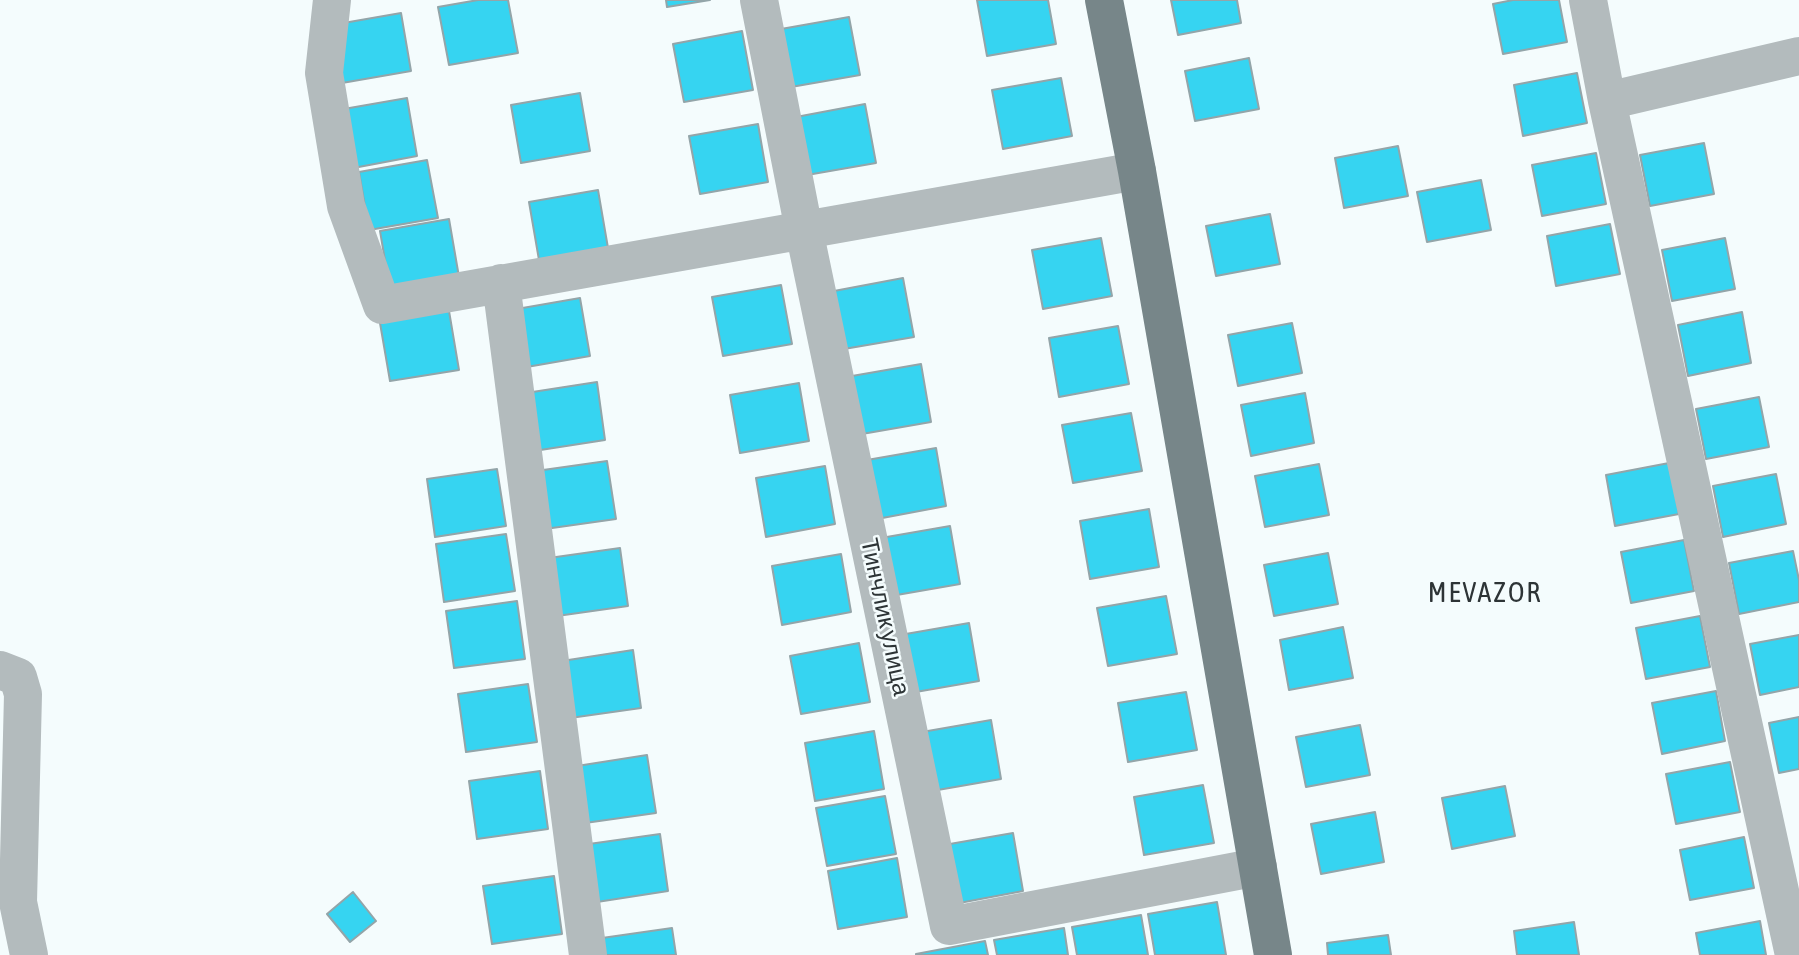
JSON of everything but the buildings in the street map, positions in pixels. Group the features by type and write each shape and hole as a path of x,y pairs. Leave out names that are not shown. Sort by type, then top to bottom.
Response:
{"main road":[{"path":"1104,0 1137,172 1273,955"}],"street":[{"path":"332,0 324,73 346,205 382,305 1137,172"},
{"name":"Тинчлик улица","path":"759,0 804,230 949,926 1258,867"},
{"path":"1588,0 1607,101 1794,955"},
{"path":"1607,101 1799,57"},
{"path":"501,283 588,955"},
{"path":"0,670 18,677 23,694 18,902 29,955"}],"district":[{"name":"MEVAZOR","path":"1485,593"}]}
